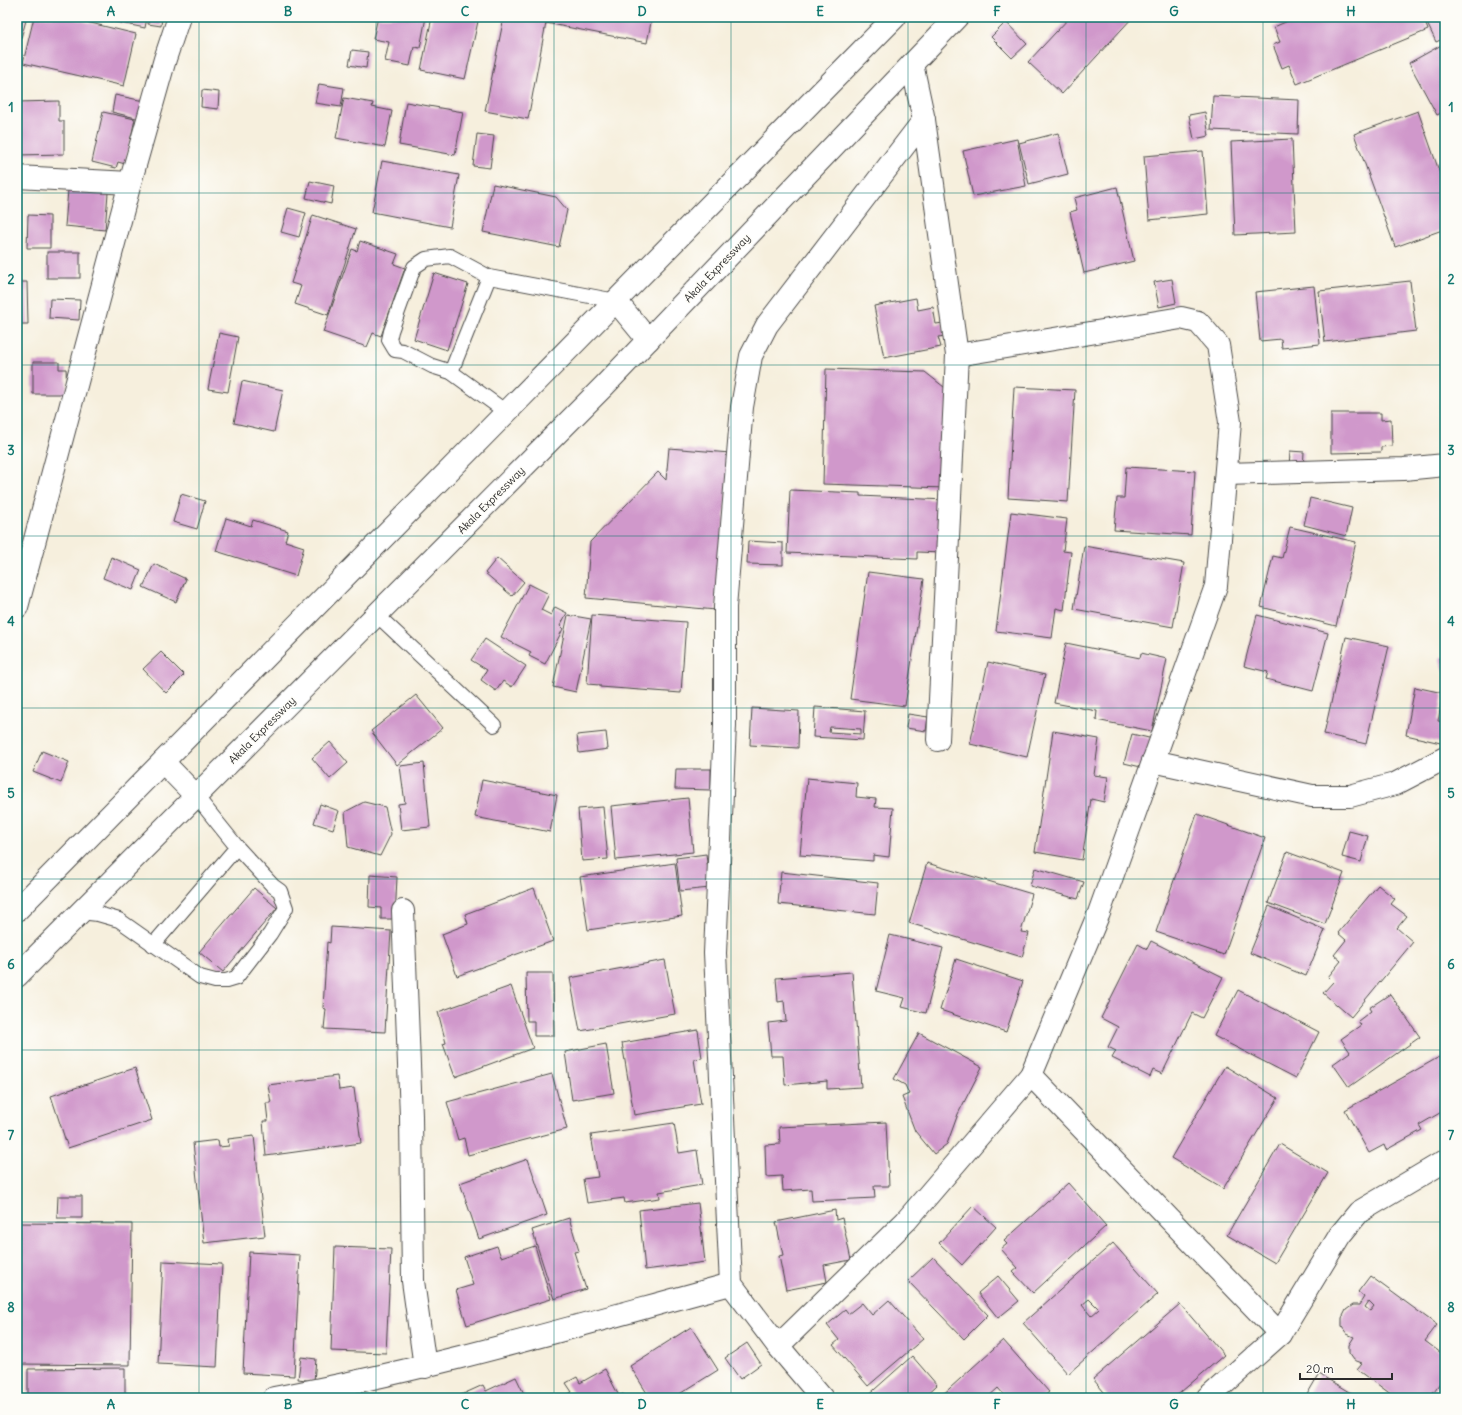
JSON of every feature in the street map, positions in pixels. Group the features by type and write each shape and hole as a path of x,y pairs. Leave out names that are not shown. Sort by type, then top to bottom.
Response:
{"street":[{"path":"17,607 130,183 164,60 179,17"},
{"path":"17,910 894,17"},
{"name":"Akala Expressway","path":"17,976 377,615 648,340 957,17"},
{"path":"912,64 924,120 957,355 938,740"},
{"path":"822,1398 778,1346 731,1284 715,952 726,725 725,608 742,407 751,356 767,325 924,120"},
{"path":"17,177 130,183"},
{"path":"616,301 648,340"},
{"path":"778,1346 906,1221 1031,1075 1099,913 1216,586 1230,422 1218,345 1198,322 1181,318 957,355"},
{"path":"1226,474 1404,469 1445,465"},
{"path":"1154,761 1312,796 1350,796 1395,784 1445,758"},
{"path":"163,762 196,796"},
{"path":"403,911 411,1116 413,1281 425,1367"},
{"path":"1031,1075 1280,1334"},
{"path":"1208,1398 1280,1334 1340,1235 1359,1212 1445,1161"},
{"path":"274,1398 335,1393 731,1284"}],"lane":[{"path":"506,412 451,372 432,366 403,351 395,350 390,340 414,267 426,259 450,256 489,277 616,301"},
{"path":"451,372 489,277"},
{"path":"377,615 494,725"},
{"path":"80,912 98,914 119,920 153,946 200,977 215,981 226,981 236,978 270,934 286,908 280,891 272,886 196,796"},
{"path":"153,946 237,846"}],"building":[{"path":"17,17 27,17 17,52"},
{"path":"34,17 66,17 136,34 124,86 23,63"},
{"path":"92,17 147,17 145,28"},
{"path":"149,17 162,17 161,26 148,24"},
{"path":"378,17 426,17 420,48 414,47 410,66 385,61 389,42 373,39"},
{"path":"432,17 479,17 465,79 421,70"},
{"path":"504,17 652,17 647,43 546,23 528,119 485,111"},
{"path":"1070,17 1133,17 1062,94 1028,62"},
{"path":"1297,17 1423,17 1428,30 1297,84 1289,65 1282,68 1273,45 1280,42 1274,27"},
{"path":"1442,17 1445,24 1445,38 1436,42 1427,23"},
{"path":"1006,22 1027,44 1012,58 991,37"},
{"path":"1445,43 1445,111 1437,115 1409,63"},
{"path":"352,50 368,52 366,68 349,65"},
{"path":"319,84 344,88 341,107 315,103"},
{"path":"202,90 219,92 218,109 201,107"},
{"path":"115,95 144,101 140,119 112,112"},
{"path":"1213,96 1299,100 1298,134 1211,130"},
{"path":"344,98 373,103 372,107 392,111 385,147 336,138"},
{"path":"59,101 59,121 64,121 64,154 17,155 17,102"},
{"path":"406,102 463,112 455,155 399,145"},
{"path":"1418,111 1445,188 1445,229 1395,247 1354,134"},
{"path":"103,112 135,119 125,164 118,162 116,168 92,162"},
{"path":"1205,112 1209,136 1194,139 1189,115"},
{"path":"1058,133 1068,174 1029,184 1019,143"},
{"path":"477,134 494,136 490,168 473,166"},
{"path":"1017,139 1026,186 973,196 963,151"},
{"path":"1292,139 1296,232 1235,235 1231,142"},
{"path":"1203,151 1208,214 1149,220 1144,156"},
{"path":"382,161 459,175 450,227 372,212"},
{"path":"310,181 334,186 331,204 306,198"},
{"path":"493,184 556,197 567,210 559,247 483,232"},
{"path":"1117,187 1134,261 1084,273 1070,212 1077,210 1074,198"},
{"path":"68,190 108,193 105,230 65,226"},
{"path":"288,208 306,213 299,237 281,232"},
{"path":"28,215 50,216 50,248 27,248"},
{"path":"313,215 356,229 328,315 295,304 301,286 291,283"},
{"path":"360,241 398,254 394,264 405,268 381,336 373,333 367,347 323,332 352,249 357,251"},
{"path":"47,252 80,252 80,278 47,278"},
{"path":"434,273 468,284 447,350 414,339"},
{"path":"1172,279 1176,303 1159,307 1154,282"},
{"path":"1410,281 1416,331 1325,342 1319,291"},
{"path":"17,282 27,282 28,324 17,324"},
{"path":"1314,286 1320,344 1282,348 1281,339 1260,341 1255,292"},
{"path":"916,298 918,310 933,307 936,324 943,323 945,336 938,337 941,347 884,358 874,306"},
{"path":"50,299 80,300 79,320 49,318"},
{"path":"219,333 238,337 228,392 208,389"},
{"path":"33,362 59,362 59,369 66,369 67,394 33,394"},
{"path":"826,369 925,372 949,391 946,488 823,484"},
{"path":"242,381 283,390 274,432 234,423"},
{"path":"1014,387 1075,390 1068,502 1008,498"},
{"path":"1331,413 1381,413 1381,420 1391,419 1392,446 1381,447 1381,452 1331,453"},
{"path":"669,448 730,453 716,610 586,598 590,542 658,472 666,480"},
{"path":"1290,451 1304,452 1303,469 1289,468"},
{"path":"1126,467 1195,471 1191,535 1114,530 1117,498 1124,498"},
{"path":"790,490 860,493 860,496 945,500 943,553 917,552 917,559 787,553"},
{"path":"181,494 205,501 197,529 173,522"},
{"path":"1310,498 1352,508 1346,536 1304,525"},
{"path":"1011,512 1067,519 1063,551 1071,552 1064,610 1056,608 1052,638 996,631"},
{"path":"226,518 251,526 253,520 288,531 285,541 304,547 296,576 216,551"},
{"path":"1290,527 1356,542 1336,626 1261,607 1273,556 1282,558"},
{"path":"748,541 783,543 783,565 747,564"},
{"path":"1084,546 1184,563 1173,627 1074,609"},
{"path":"111,557 141,570 133,590 103,578"},
{"path":"497,558 524,582 512,596 485,573"},
{"path":"154,564 186,579 176,602 143,587"},
{"path":"868,572 924,579 905,706 850,699"},
{"path":"529,584 549,594 541,610 551,615 555,607 567,613 560,626 563,629 545,664 529,656 531,652 501,637"},
{"path":"568,615 591,619 576,692 553,687"},
{"path":"592,615 686,622 681,693 600,687 600,685 587,684"},
{"path":"1257,615 1328,633 1313,691 1266,679 1268,672 1244,666"},
{"path":"1346,637 1389,646 1366,744 1324,734"},
{"path":"485,639 526,666 512,687 503,681 496,691 481,680 487,670 471,660"},
{"path":"1066,643 1140,658 1141,653 1167,659 1152,731 1096,720 1097,711 1054,703"},
{"path":"161,652 184,675 166,693 143,669"},
{"path":"1445,656 1445,673 1439,658"},
{"path":"988,662 1045,675 1027,757 970,744"},
{"path":"1415,687 1443,693 1438,721 1445,722 1445,744 1406,735"},
{"path":"416,695 443,728 397,765 371,731"},
{"path":"815,707 865,711 863,740 813,737","holes":["830,727 861,729 861,734 829,732"]},
{"path":"752,708 799,711 798,748 750,745"},
{"path":"908,714 928,717 926,731 906,728"},
{"path":"1053,731 1099,739 1094,775 1108,777 1104,802 1091,799 1082,860 1035,852"},
{"path":"606,732 608,749 579,753 577,735"},
{"path":"1132,734 1153,739 1145,768 1124,763"},
{"path":"330,742 348,763 330,779 312,758"},
{"path":"42,751 69,762 61,783 33,772"},
{"path":"424,763 430,827 401,830 398,804 405,803 400,766"},
{"path":"676,769 711,769 711,790 675,789"},
{"path":"807,778 857,783 856,797 876,799 875,807 893,808 889,857 873,855 873,861 800,855"},
{"path":"482,780 557,795 550,832 475,817"},
{"path":"688,798 693,852 616,860 611,806"},
{"path":"364,802 385,807 391,834 380,856 348,847 345,812"},
{"path":"320,804 339,811 333,829 314,823"},
{"path":"603,807 608,859 582,861 578,809"},
{"path":"1197,814 1265,838 1224,955 1156,932"},
{"path":"1349,831 1368,836 1361,862 1342,857"},
{"path":"1287,852 1344,873 1325,924 1268,903"},
{"path":"706,854 710,888 680,891 676,858"},
{"path":"675,863 682,916 588,930 580,877"},
{"path":"927,863 1032,894 1021,932 1029,933 1022,957 909,923"},
{"path":"1035,868 1084,882 1078,899 1030,886"},
{"path":"781,872 878,883 875,914 778,904"},
{"path":"370,875 397,877 395,919 381,919 381,908 369,907"},
{"path":"1378,885 1395,899 1391,904 1407,916 1397,928 1413,942 1351,1017 1323,993 1333,982 1328,977 1341,961 1334,955 1346,940 1338,933"},
{"path":"254,888 277,908 223,972 199,952"},
{"path":"534,888 553,941 457,976 442,934 468,924 465,914"},
{"path":"1269,906 1325,930 1306,976 1250,953"},
{"path":"331,927 391,931 385,1032 324,1029 326,1009 323,1008 327,942 330,943"},
{"path":"890,935 943,948 926,1013 902,1007 905,998 876,991"},
{"path":"1151,941 1223,977 1202,1018 1192,1013 1162,1074 1153,1070 1150,1077 1112,1058 1116,1051 1108,1047 1118,1027 1101,1018 1138,944 1147,949"},
{"path":"956,959 1023,981 1006,1032 940,1010"},
{"path":"665,960 675,1014 580,1031 570,978"},
{"path":"852,972 861,1087 827,1089 827,1081 785,1085 783,1056 771,1056 768,1023 786,1021 784,1001 778,1002 776,978"},
{"path":"526,973 553,973 554,1036 534,1036 534,1021 527,1021"},
{"path":"511,986 533,1048 455,1077 443,1044 446,1043 438,1012"},
{"path":"1238,990 1319,1032 1296,1078 1214,1036"},
{"path":"1390,994 1420,1037 1349,1087 1333,1064 1350,1052 1341,1039 1361,1025 1358,1021 1371,1011 1369,1008"},
{"path":"698,1030 702,1058 694,1059 701,1104 634,1115 622,1043"},
{"path":"919,1033 982,1067 958,1114 947,1144 934,1154 915,1131 902,1097 909,1094 905,1085 894,1079"},
{"path":"606,1044 614,1093 572,1100 565,1052"},
{"path":"1441,1056 1445,1063 1445,1110 1419,1125 1422,1130 1386,1150 1384,1145 1369,1153 1345,1110"},
{"path":"1225,1066 1278,1098 1223,1189 1171,1158"},
{"path":"135,1068 152,1120 68,1148 51,1096"},
{"path":"552,1074 567,1129 468,1155 464,1138 458,1140 447,1102"},
{"path":"337,1076 339,1090 354,1088 361,1143 266,1156 263,1121 268,1121 266,1103 271,1103 268,1085"},
{"path":"886,1122 889,1186 874,1186 875,1198 812,1201 811,1189 783,1191 782,1176 766,1177 765,1145 780,1144 779,1127"},
{"path":"674,1123 679,1153 697,1150 702,1185 659,1192 660,1198 625,1203 624,1198 587,1203 583,1179 598,1177 591,1135"},
{"path":"254,1136 265,1236 204,1243 193,1143 218,1140 219,1147 229,1146 228,1139"},
{"path":"1280,1144 1328,1173 1275,1263 1227,1235"},
{"path":"528,1159 547,1215 479,1239 460,1183"},
{"path":"1068,1183 1106,1226 1033,1293 1013,1272 1018,1268 1001,1249 1007,1244 1004,1241"},
{"path":"58,1196 82,1196 82,1218 57,1218"},
{"path":"698,1203 705,1262 645,1270 639,1210"},
{"path":"973,1206 996,1227 962,1265 939,1243"},
{"path":"835,1210 836,1220 842,1218 851,1260 824,1265 827,1282 786,1290 779,1256 783,1255 776,1222"},
{"path":"569,1218 579,1251 574,1252 586,1289 554,1299 532,1230"},
{"path":"17,1223 132,1224 130,1365 17,1364"},
{"path":"1113,1243 1158,1294 1068,1374 1023,1323","holes":["1089,1299 1099,1309 1091,1316 1082,1305"]},
{"path":"497,1246 501,1257 535,1246 551,1299 467,1325 456,1290 473,1285 464,1257"},
{"path":"335,1247 391,1249 386,1353 331,1351"},
{"path":"249,1252 300,1255 294,1376 243,1373"},
{"path":"933,1257 988,1315 964,1339 908,1281"},
{"path":"163,1261 222,1264 217,1367 158,1364"},
{"path":"998,1276 1019,1301 998,1318 978,1293"},
{"path":"1370,1276 1437,1325 1425,1341 1445,1356 1445,1376 1429,1398 1396,1398 1357,1369 1362,1363 1354,1360 1349,1353 1349,1345 1354,1337 1347,1334 1342,1327 1342,1318 1346,1310 1353,1305 1359,1305 1364,1297 1358,1292","holes":["1369,1301 1374,1306 1370,1311 1365,1307"]},
{"path":"889,1300 923,1339 868,1386 833,1345 839,1340 827,1325 845,1310 848,1314 862,1303 872,1315"},
{"path":"1180,1304 1224,1355 1174,1398 1109,1398 1093,1379"},
{"path":"691,1327 718,1370 673,1398 650,1398 630,1366"},
{"path":"1003,1340 1049,1392 1042,1398 1003,1398 1005,1396 998,1388 987,1398 939,1398"},
{"path":"747,1343 761,1364 740,1379 725,1358"},
{"path":"912,1356 937,1385 923,1398 865,1398"},
{"path":"301,1357 316,1359 314,1381 298,1379"},
{"path":"125,1368 125,1397 28,1398 28,1369"},
{"path":"605,1369 619,1396 623,1394 625,1398 561,1398 572,1392 566,1383 577,1377 580,1383"},
{"path":"1319,1374 1359,1398 1305,1398"},
{"path":"516,1377 526,1398 463,1398 461,1395 483,1385 486,1391"}]}
